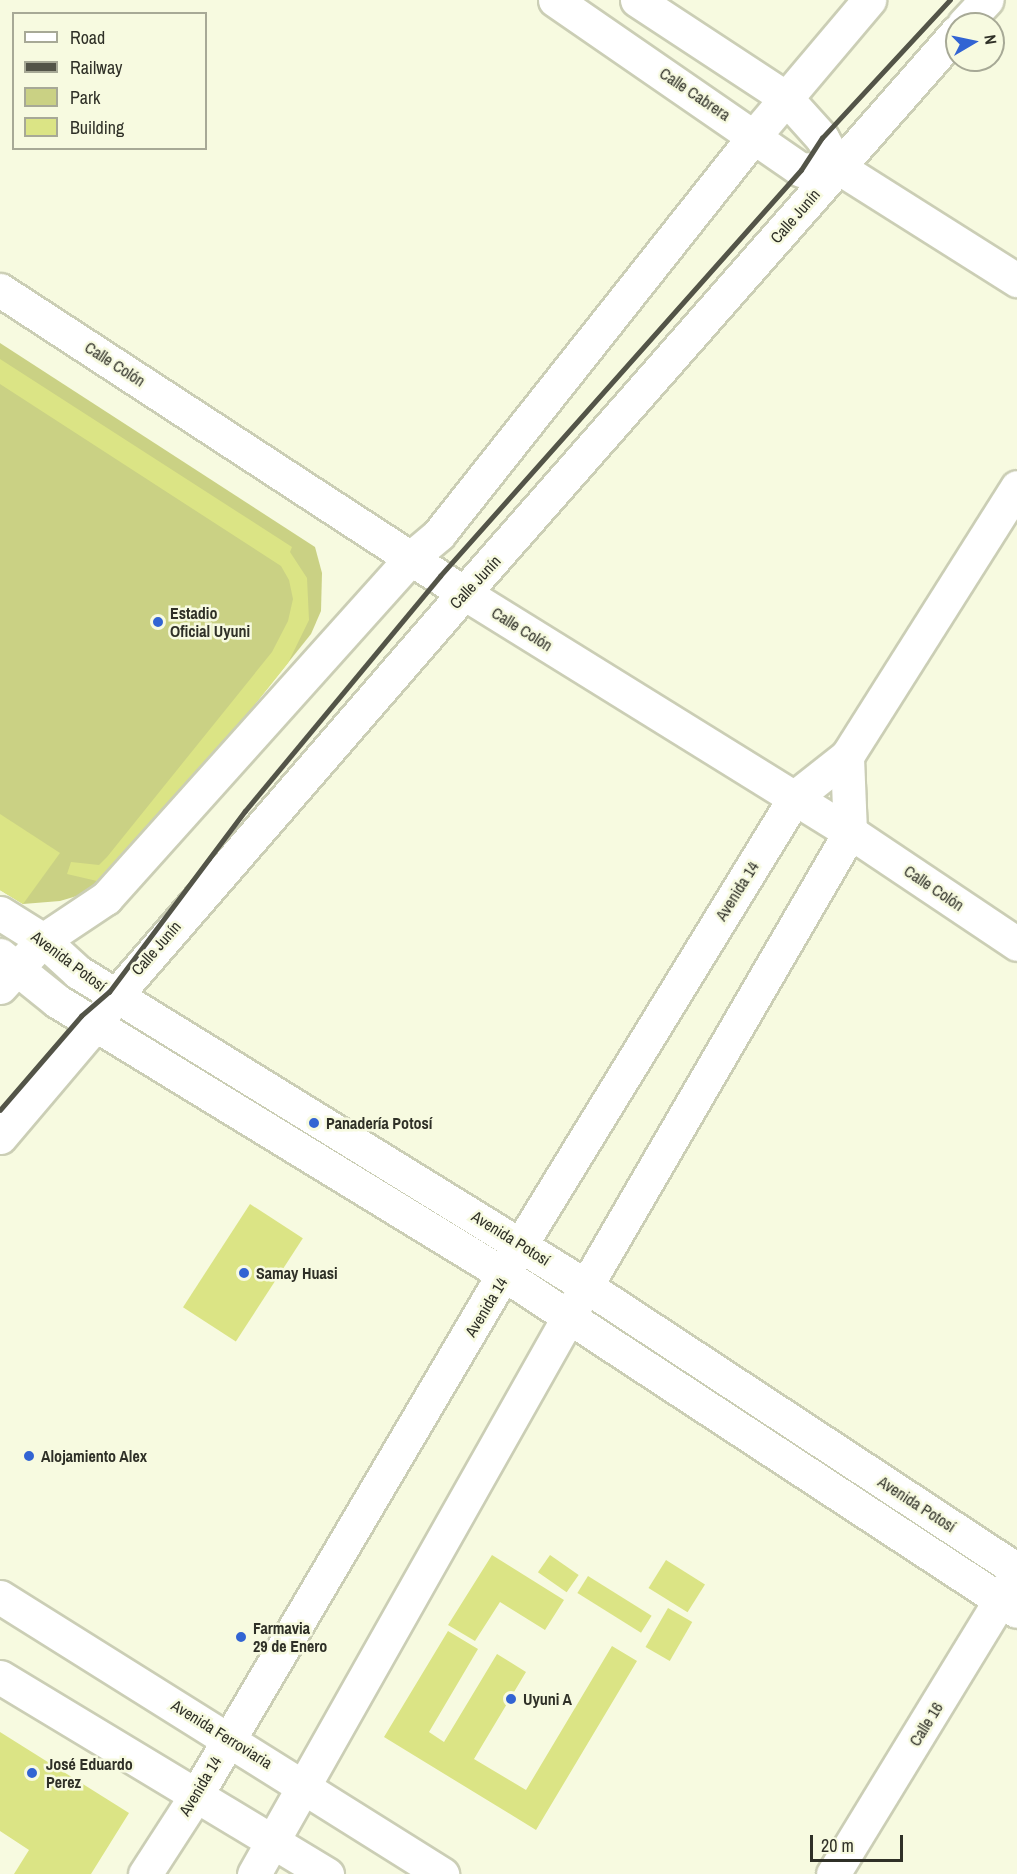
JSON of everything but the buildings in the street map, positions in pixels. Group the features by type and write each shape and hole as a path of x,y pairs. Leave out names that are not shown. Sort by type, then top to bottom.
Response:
{"main road":[{"name":"Calle Cabrera","path":"555,0 755,135 801,170 838,166"},
{"path":"637,0 786,98 822,138 838,166 1017,280"},
{"path":"868,0 755,135 439,534 412,557 106,898 43,940 7,970 505,1275 1010,1607"},
{"path":"975,12 986,0"},
{"name":"Calle Junín","path":"0,1137 96,1024 116,995 464,593 945,46"},
{"name":"Calle Colón","path":"0,290 464,593 795,797 1017,944"},
{"name":"Avenida 14","path":"145,1874 198,1792 505,1275 521,1244 795,797 846,756 1017,487"},
{"path":"254,1874 572,1318 586,1286 850,832 846,756"},
{"name":"Avenida Potosí","path":"0,914 43,940 78,972 521,1244 1017,1572"},
{"name":"Calle 16","path":"832,1874 1010,1607 1017,1572"},
{"name":"Avenida Ferroviaria","path":"0,1597 229,1738 442,1874"},
{"path":"0,1677 198,1792 327,1874"}],"green space":[{"name":"Estadio Oficial Uyuni","path":"0,343 315,547 322,573 321,611 311,634 115,879 97,890 60,901 23,904 0,890"}],"railway":[{"path":"0,1110 81,1016 109,992 245,811 440,576 801,170 822,138 950,0"}],"place":[{"name":"Estadio Oficial Uyuni","path":"158,622"},
{"name":"Panadería Potosí","path":"314,1123"},
{"name":"Samay Huasi","path":"244,1273"},
{"name":"Alojamiento Alex","path":"29,1456"},
{"name":"Farmavia 29 de Enero","path":"241,1637"},
{"name":"Uyuni A","path":"511,1699"},
{"name":"José Eduardo Perez","path":"32,1773"}]}
